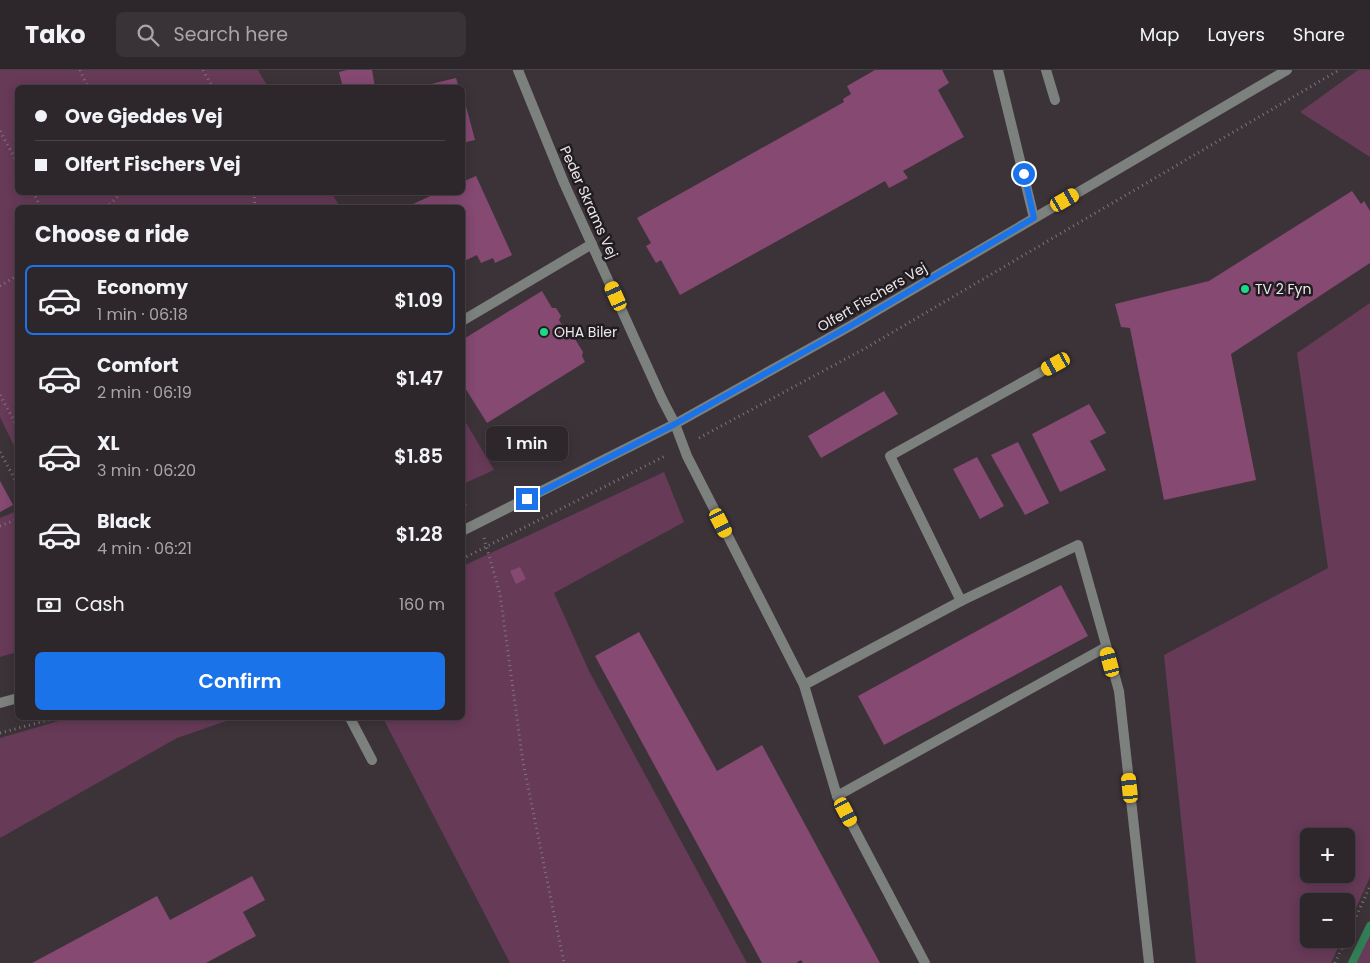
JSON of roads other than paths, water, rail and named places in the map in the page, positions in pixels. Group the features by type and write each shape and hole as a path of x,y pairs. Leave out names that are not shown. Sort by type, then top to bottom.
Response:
{"street":[{"name":"Peder Skrams Vej","path":"518,70 564,183 675,424 683,447 804,685 837,796 926,963"},
{"path":"998,70 1034,218"},
{"path":"1046,70 1054,100"},
{"name":"Olfert Fischers Vej","path":"465,530 675,424 852,325 1287,70"},
{"path":"465,319 592,244"},
{"path":"962,601 890,456 1056,364"},
{"path":"804,685 962,601 1078,545 1119,691 1149,963"},
{"path":"837,796 1106,647"},
{"path":"0,703 15,699"},
{"path":"351,720 372,760"}],"waterway":[{"path":"1352,963 1370,926"}],"place":[{"name":"TV 2 Fyn","path":"1245,289"},
{"name":"OHA Biler","path":"544,332"}]}
